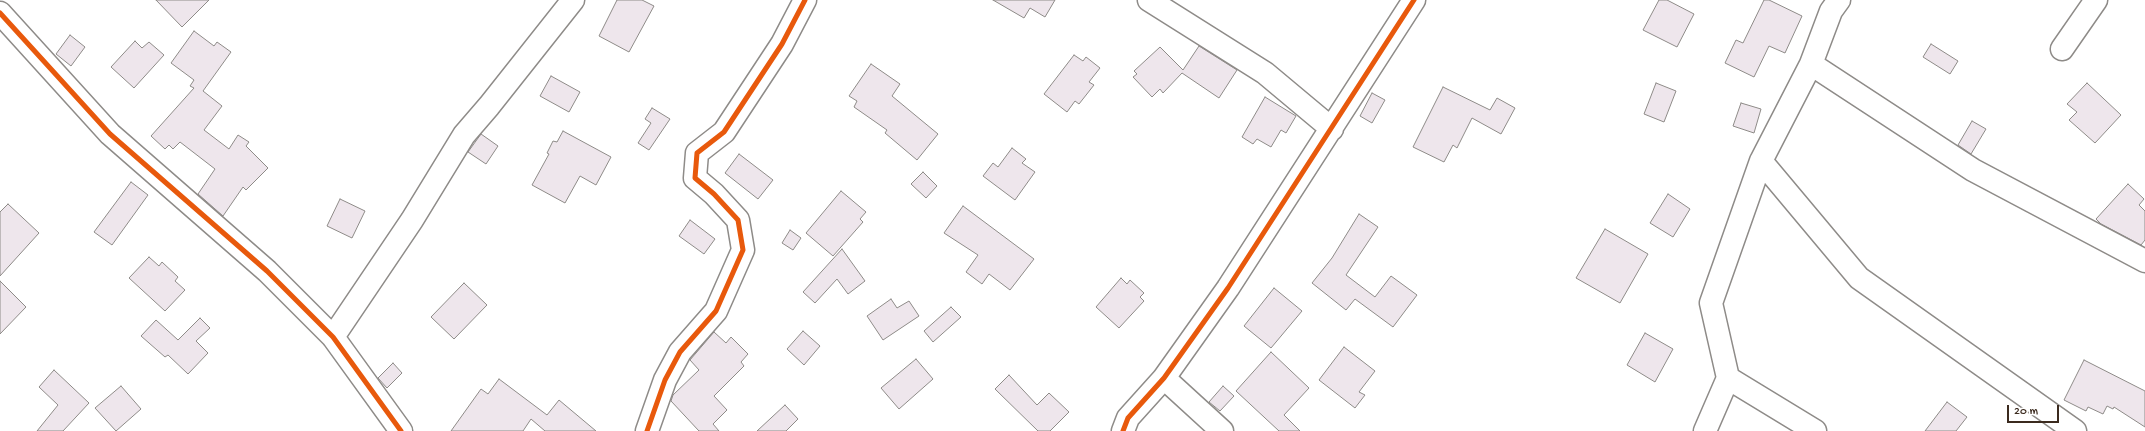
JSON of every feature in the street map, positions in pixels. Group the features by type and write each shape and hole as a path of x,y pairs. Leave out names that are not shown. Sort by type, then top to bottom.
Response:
{"street":[{"path":"333,337 412,220 464,135 489,106 573,0"},
{"path":"647,431 666,380 680,352 716,311 743,250 738,220 714,194 695,178 697,153 724,132 782,44 805,0"},
{"path":"1149,0 1265,73 1332,129"},
{"path":"1123,431 1128,418 1164,378 1228,288 1414,0"},
{"path":"1705,431 1728,378 1711,303 1761,161 1811,64 1831,11 1839,0"},
{"path":"2062,50 2096,0"},
{"path":"0,13 110,134 267,271 333,337 401,431"},
{"path":"1811,64 1973,170 2145,261"},
{"path":"1761,161 1860,278 2075,431"},
{"path":"1164,378 1222,431"},
{"path":"1728,378 1816,431"}],"building":[{"path":"156,0 209,0 182,27"},
{"path":"617,0 642,0 654,6 629,52 599,36"},
{"path":"993,0 1055,0 1045,17 1030,8 1024,18"},
{"path":"1659,0 1667,0 1694,14 1677,47 1643,30"},
{"path":"1764,0 1769,0 1802,16 1785,53 1769,46 1754,77 1725,63 1736,40 1743,43"},
{"path":"194,31 214,46 217,42 231,52 203,91 222,106 204,130 229,149 238,135 249,142 246,146 268,168 246,190 243,187 223,216 198,194 215,169 180,142 173,149 169,145 165,149 151,136 194,88 190,86 194,80 171,63"},
{"path":"70,35 85,47 71,66 56,54"},
{"path":"135,41 142,48 149,42 164,55 134,88 111,67"},
{"path":"1931,44 1958,61 1950,74 1923,57"},
{"path":"1199,46 1237,70 1219,98 1182,73 1163,93 1160,89 1152,97 1133,77 1137,74 1134,71 1160,47 1183,70"},
{"path":"1074,55 1083,61 1086,57 1100,68 1089,82 1094,85 1079,104 1075,101 1067,112 1044,94"},
{"path":"871,64 900,84 892,96 938,134 917,160 885,133 887,130 854,107 857,101 849,96"},
{"path":"551,76 580,92 569,112 540,96"},
{"path":"1656,83 1676,91 1664,122 1644,114"},
{"path":"2087,83 2121,115 2095,143 2069,120 2077,112 2067,104"},
{"path":"1443,87 1490,110 1497,98 1515,108 1501,134 1472,118 1457,148 1453,145 1444,162 1413,147"},
{"path":"1372,93 1385,100 1372,123 1360,116"},
{"path":"1265,97 1296,116 1286,133 1281,130 1271,147 1257,139 1253,144 1242,137"},
{"path":"1741,103 1761,109 1754,133 1733,126"},
{"path":"652,108 670,119 649,150 638,143 651,123 645,119"},
{"path":"1972,121 1986,129 1971,154 1958,145"},
{"path":"563,131 611,157 596,185 580,176 565,203 532,185 549,154 547,153 553,141 557,142"},
{"path":"481,134 498,146 486,164 468,152"},
{"path":"1012,148 1026,159 1022,163 1035,172 1015,200 983,176 993,163 998,167"},
{"path":"739,154 773,180 758,199 725,173"},
{"path":"923,172 937,186 926,198 911,184"},
{"path":"131,182 148,195 112,245 94,232"},
{"path":"2128,184 2144,199 2139,205 2145,211 2145,240 2141,245 2101,224 2096,219"},
{"path":"841,191 866,212 860,219 863,222 833,256 806,233"},
{"path":"1668,194 1690,209 1673,237 1650,223"},
{"path":"340,199 365,211 352,238 327,226"},
{"path":"8,204 39,233 0,276 0,212"},
{"path":"963,206 1034,259 1010,290 989,274 982,284 966,272 978,255 944,233"},
{"path":"1359,214 1378,227 1346,275 1375,297 1391,276 1417,295 1393,327 1355,299 1346,310 1312,283 1332,258"},
{"path":"690,220 715,239 704,254 679,236"},
{"path":"1605,229 1648,254 1620,303 1576,278"},
{"path":"790,230 801,238 793,250 782,243"},
{"path":"842,249 865,281 848,294 837,279 815,303 803,292"},
{"path":"149,257 159,266 162,262 178,277 175,281 185,290 165,311 129,278"},
{"path":"1121,278 1127,284 1130,280 1144,293 1140,297 1144,301 1119,328 1096,307"},
{"path":"0,281 26,307 0,334"},
{"path":"464,283 487,305 454,339 431,317"},
{"path":"1274,288 1302,311 1271,348 1244,326"},
{"path":"891,299 897,308 909,301 919,316 883,340 867,316"},
{"path":"951,307 961,317 933,342 924,331"},
{"path":"200,318 210,328 196,341 208,353 188,374 168,355 165,357 141,336 156,320 178,340"},
{"path":"803,331 820,346 804,365 787,349"},
{"path":"714,332 726,343 731,337 748,354 741,362 744,366 714,396 727,410 713,424 719,431 699,431 671,401 673,395 699,370 690,360"},
{"path":"1645,333 1673,349 1655,382 1627,365"},
{"path":"1344,347 1375,371 1359,392 1365,395 1355,408 1319,380"},
{"path":"1271,352 1309,388 1284,415 1300,431 1279,431 1236,391"},
{"path":"916,359 933,379 899,409 881,388"},
{"path":"2084,360 2145,391 2145,427 2114,407 2113,409 2107,406 2103,414 2088,407 2086,411 2064,400"},
{"path":"393,363 402,373 387,388 378,378"},
{"path":"54,370 89,403 63,431 37,431 58,405 39,387"},
{"path":"1009,375 1037,405 1049,393 1069,412 1050,431 1038,431 995,389"},
{"path":"499,379 547,415 559,400 596,431 545,431 531,419 523,431 451,431 481,389 488,394"},
{"path":"121,386 141,409 116,431 95,408"},
{"path":"1223,386 1234,396 1220,411 1209,402"},
{"path":"1947,402 1967,417 1956,431 1925,431"},
{"path":"785,405 798,419 786,431 757,431"}],"cycle path":[{"path":"647,431 665,380 680,352 716,311 743,250 738,220 714,194 695,178 697,153 724,132 782,44 805,0"},
{"path":"1123,431 1128,418 1164,378 1228,288 1414,0"},
{"path":"0,13 110,134 267,271 333,337 401,431"}]}
